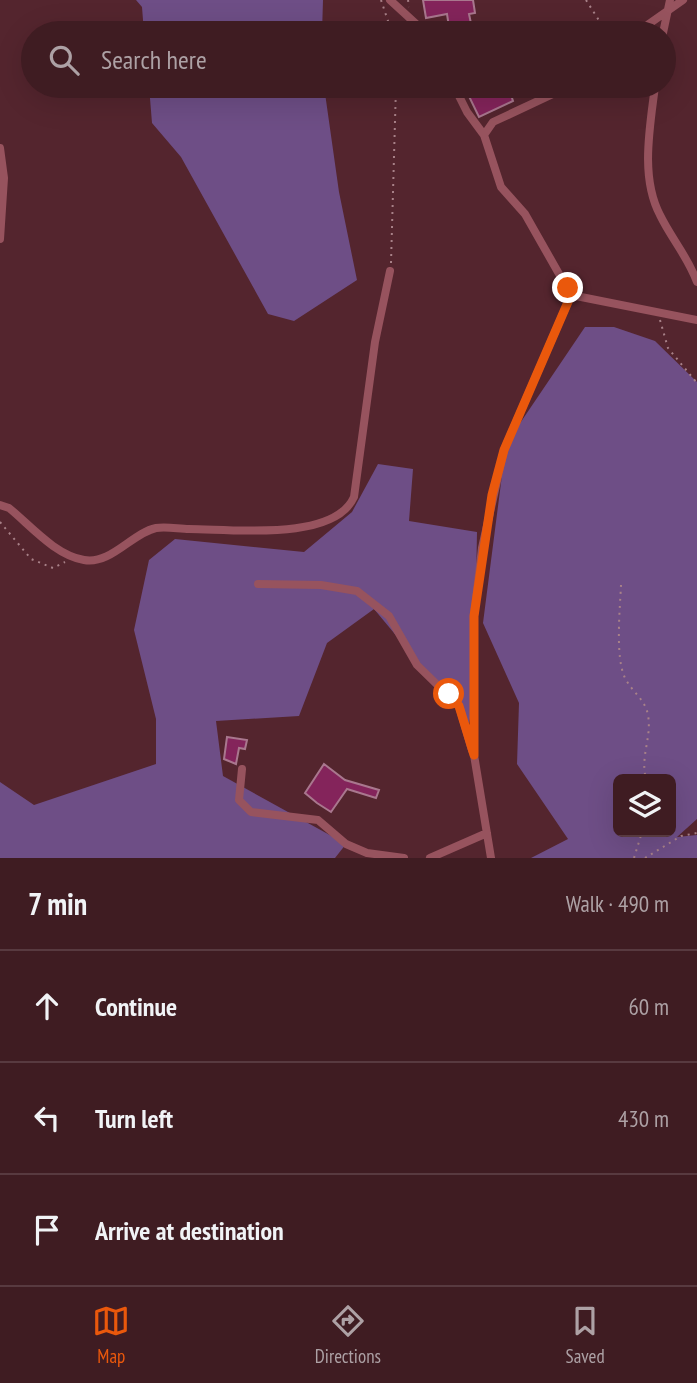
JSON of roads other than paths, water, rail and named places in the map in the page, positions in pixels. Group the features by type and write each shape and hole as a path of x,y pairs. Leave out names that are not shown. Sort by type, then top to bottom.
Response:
{"street":[{"path":"390,0 413,21"},
{"path":"650,21 670,4 683,0"},
{"path":"460,98 484,135 500,187 525,214 571,295 697,320"},
{"path":"484,135 493,122 544,98"},
{"path":"654,98 649,183 660,215 690,263 697,282"},
{"path":"0,148 4,178 0,239"},
{"path":"0,505 71,556 86,561 100,558 155,528 302,528 327,522 349,509 356,484 374,342 390,271"},
{"path":"474,755 474,616 492,495 504,450 571,295"},
{"path":"258,584 321,585 357,591 389,616 417,665 459,706 474,755 492,858"},
{"path":"242,769 239,800 251,813 318,820 346,844 367,852 404,858"},
{"path":"430,858 487,833"}]}
